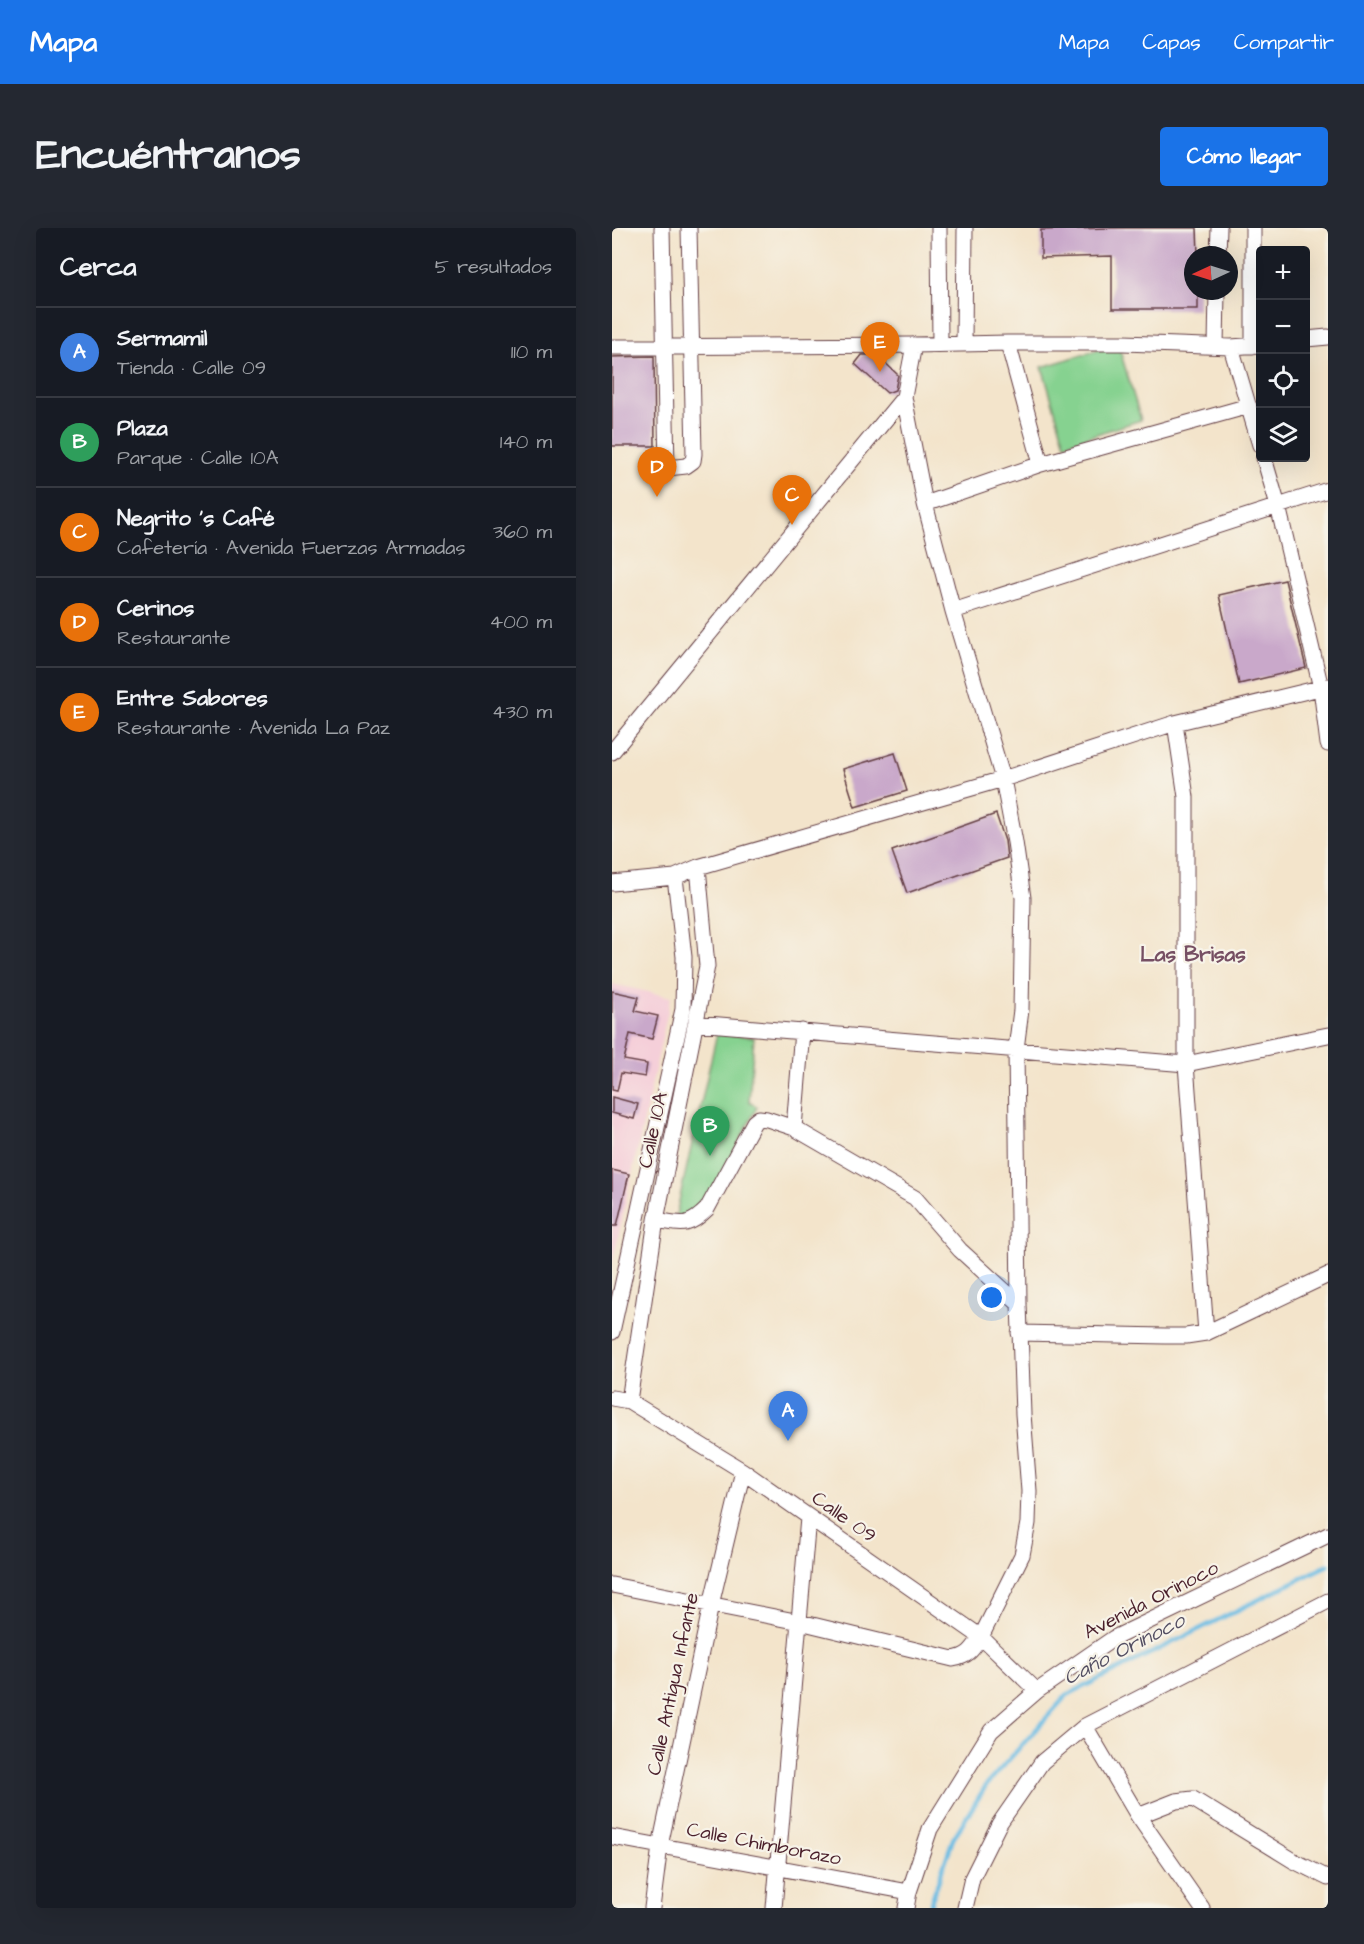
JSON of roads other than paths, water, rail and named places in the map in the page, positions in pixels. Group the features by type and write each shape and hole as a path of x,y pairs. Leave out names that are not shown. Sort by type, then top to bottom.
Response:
{"street":[{"path":"662,228 668,468 686,466 693,461 690,228"},
{"path":"939,228 940,344"},
{"path":"964,344 965,228"},
{"path":"1218,246 1219,228"},
{"path":"1253,228 1256,316"},
{"path":"1218,300 1224,346 1249,406 1256,431"},
{"path":"1310,339 1328,337"},
{"path":"612,347 692,348 1008,343 1256,345"},
{"path":"1008,343 1041,464"},
{"path":"612,1585 800,1622 953,1659 964,1657 981,1637 1022,1555 1028,1523 1029,1491 1023,1414 1019,1304 1016,1049 1021,1010 1023,898 1003,779 953,611 925,504 904,397 914,345"},
{"path":"612,752 904,397"},
{"path":"925,504 1041,464 1249,406"},
{"path":"1265,462 1324,687 1328,744"},
{"path":"953,611 1328,490"},
{"path":"612,883 675,877 698,867 1003,779 1175,723 1324,687"},
{"path":"1175,723 1186,797 1186,1064 1206,1333"},
{"name":"Calle 10A","path":"629,1401 656,1220 707,966 698,867"},
{"name":"Calle 10A","path":"612,1332 683,1009 684,957 675,877"},
{"path":"696,1023 1186,1064 1328,1035"},
{"path":"794,1128 802,1031"},
{"path":"656,1220 686,1224 698,1218 707,1209 753,1122 759,1118 767,1119 794,1128 915,1198 960,1250 1019,1304"},
{"path":"1020,1333 1176,1336 1206,1333 1328,1275"},
{"name":"Calle 09","path":"612,1398 629,1401 744,1471 981,1637 1037,1691"},
{"name":"Calle Antigua Infante","path":"652,1908 660,1846 711,1605 744,1471"},
{"path":"774,1908 808,1518"},
{"name":"Avenida Orinoco","path":"906,1908 930,1828 991,1731 1037,1691 1114,1638 1328,1535"},
{"path":"965,1908 972,1878 999,1824 1042,1762 1085,1726 1328,1601"},
{"path":"1085,1726 1138,1816 1202,1908"},
{"path":"1138,1816 1176,1801 1193,1799 1294,1861 1328,1878"},
{"name":"Calle Chimborazo","path":"612,1837 909,1892"}],"waterway":[{"name":"Caño Orinoco","path":"930,1908 953,1839 987,1784 1067,1695 1328,1565"}],"place":[{"name":"Entre Sabores","path":"880,372"},
{"name":"Cerinos","path":"657,497"},
{"name":"Negrito 's Café","path":"792,525"},
{"name":"Plaza","path":"710,1156"},
{"name":"Sermamil","path":"788,1441"}],"district":[{"name":"Las Brisas","path":"1193,954"}]}
